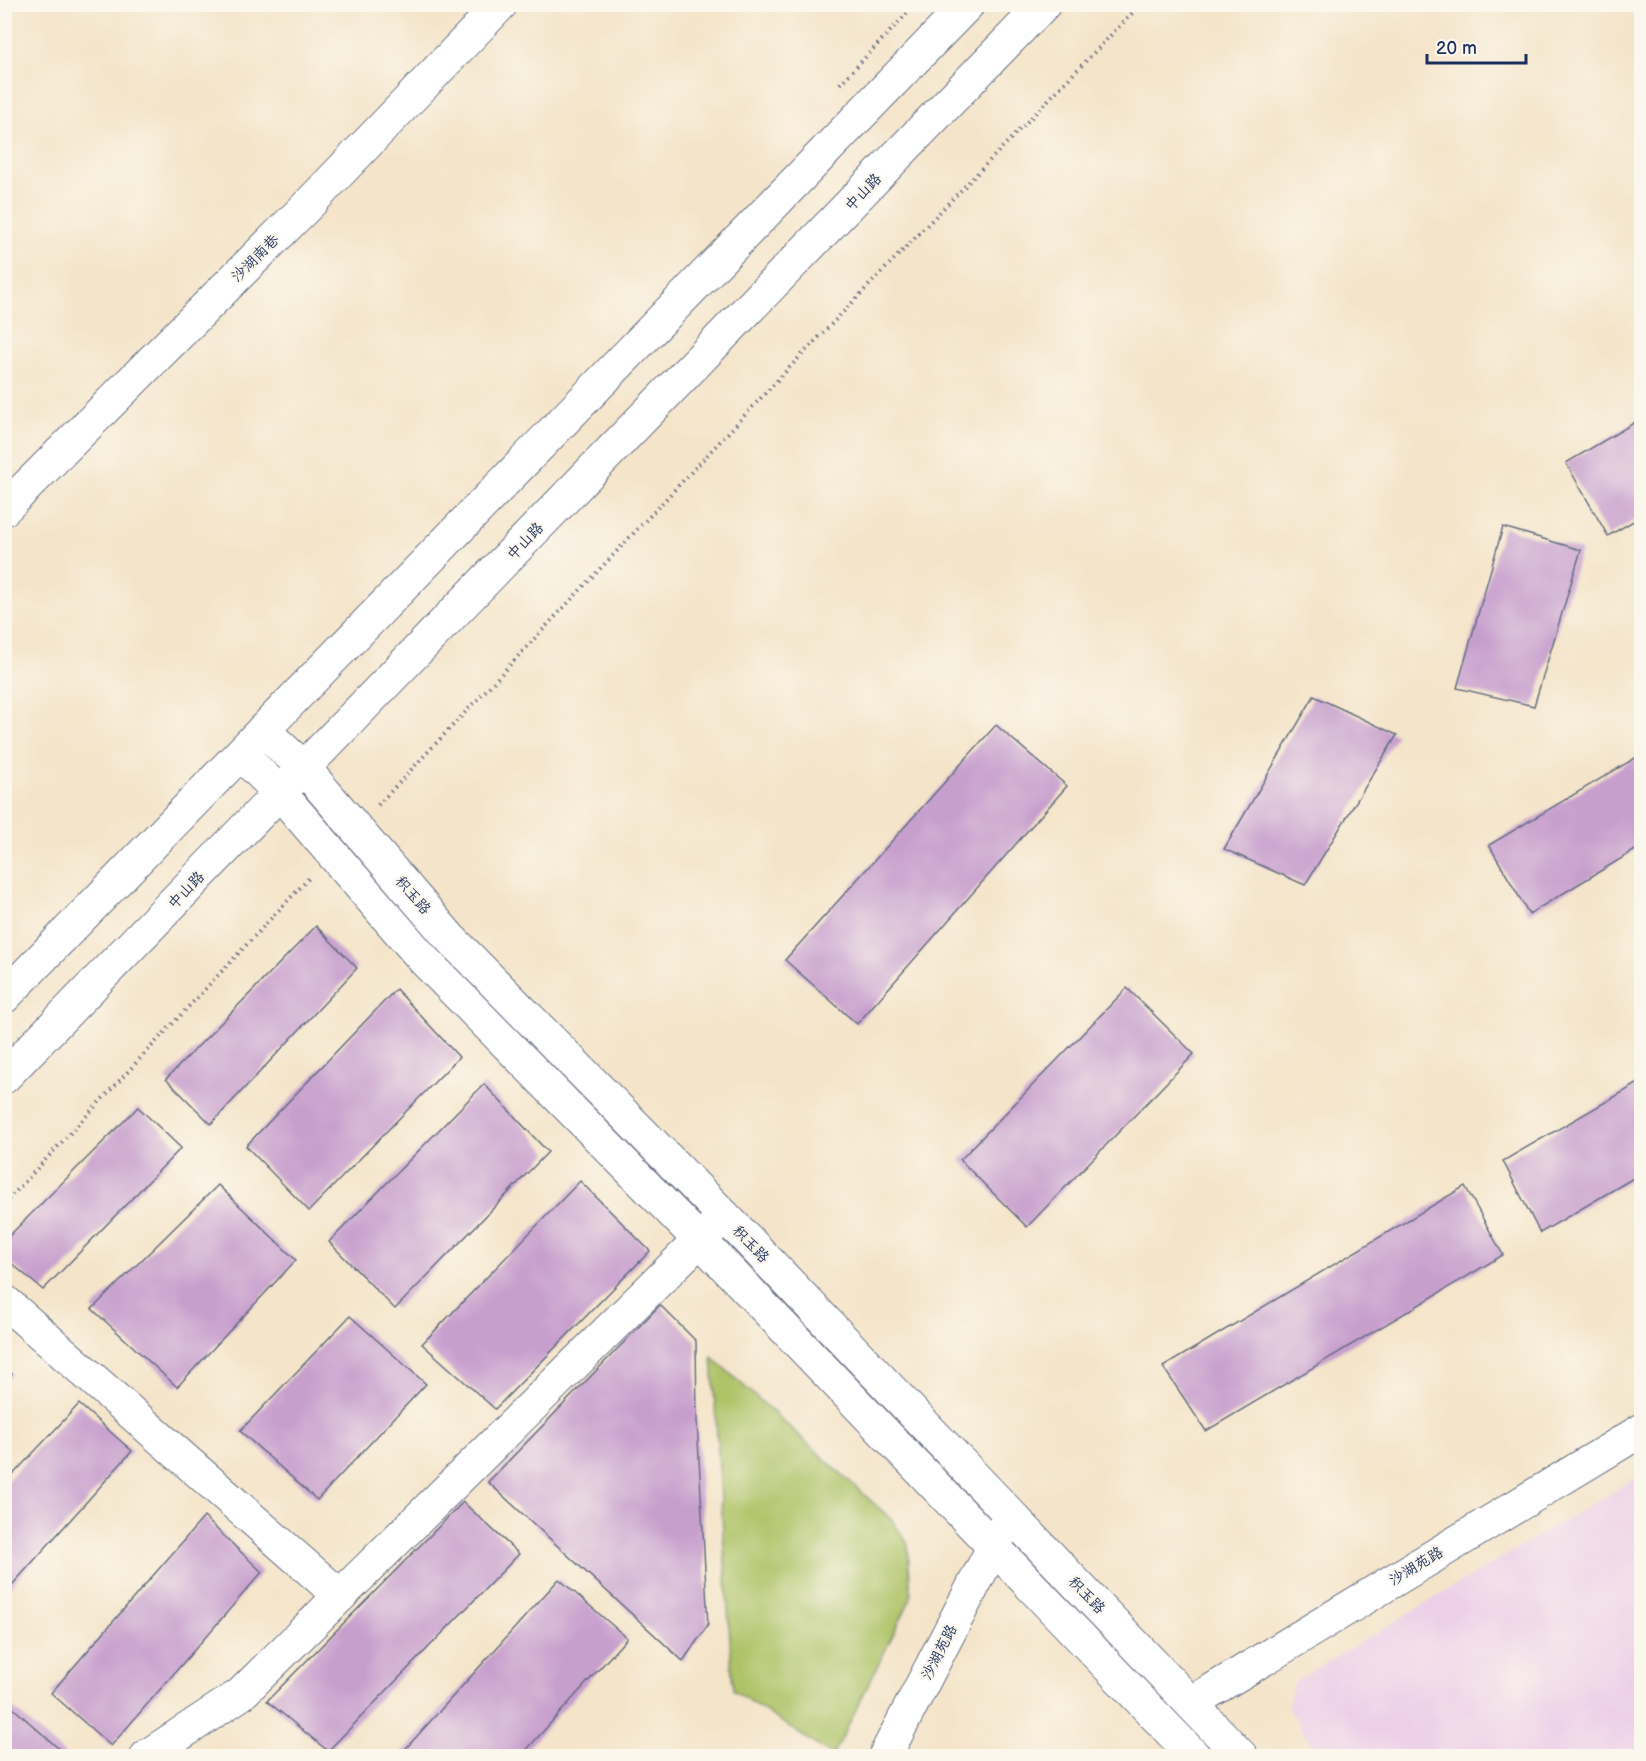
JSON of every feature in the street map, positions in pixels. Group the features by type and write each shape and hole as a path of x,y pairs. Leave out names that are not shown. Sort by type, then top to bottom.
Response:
{"main road":[{"name":"沙湖南巷","path":"4,509 309,204 501,4"},
{"path":"4,997 968,4"},
{"name":"中山路","path":"4,1077 1044,4"},
{"name":"积玉路","path":"263,730 304,768 449,937 724,1216 1241,1756"},
{"path":"241,754 280,793 424,960 699,1240 1194,1756"},
{"path":"147,1756 241,1694 724,1216"},
{"path":"4,1301 340,1596"},
{"name":"沙湖苑路","path":"1191,1703 1641,1430"},
{"name":"沙湖苑路","path":"885,1756 1010,1515"}],"path":[{"path":"356,828 790,367 1141,4"},
{"path":"4,1204 332,853"}],"shaded area":[{"path":"1641,1475 1641,1756 1318,1756 1288,1706 1294,1682"}],"green space":[{"path":"712,1357 891,1519 908,1544 911,1598 833,1756 733,1690"}],"building":[{"path":"1642,418 1642,516 1608,536 1566,463"},
{"path":"1503,527 1581,550 1534,706 1457,688"},
{"path":"1314,696 1397,735 1305,885 1224,849"},
{"path":"996,725 1067,786 857,1024 785,960"},
{"path":"1642,754 1642,846 1529,914 1489,845"},
{"path":"316,926 357,968 211,1124 166,1079"},
{"path":"1127,988 1194,1054 1027,1227 960,1160"},
{"path":"396,989 459,1057 309,1211 246,1146"},
{"path":"1642,1081 1642,1173 1540,1233 1503,1161"},
{"path":"484,1084 548,1152 395,1309 329,1242"},
{"path":"138,1107 181,1148 43,1290 4,1257 4,1241"},
{"path":"580,1181 650,1251 495,1409 422,1344"},
{"path":"218,1185 296,1260 177,1387 92,1309"},
{"path":"1465,1186 1503,1255 1206,1431 1163,1367"},
{"path":"660,1305 696,1341 697,1421 708,1625 683,1661 488,1482"},
{"path":"350,1316 426,1384 317,1500 240,1431"},
{"path":"4,1367 12,1374 4,1383"},
{"path":"79,1404 132,1451 4,1594 4,1484"},
{"path":"463,1502 519,1554 328,1751 267,1701"},
{"path":"204,1517 262,1572 111,1746 51,1693"},
{"path":"559,1579 627,1638 521,1756 399,1756"},
{"path":"12,1707 67,1756 4,1756 4,1711"}]}
